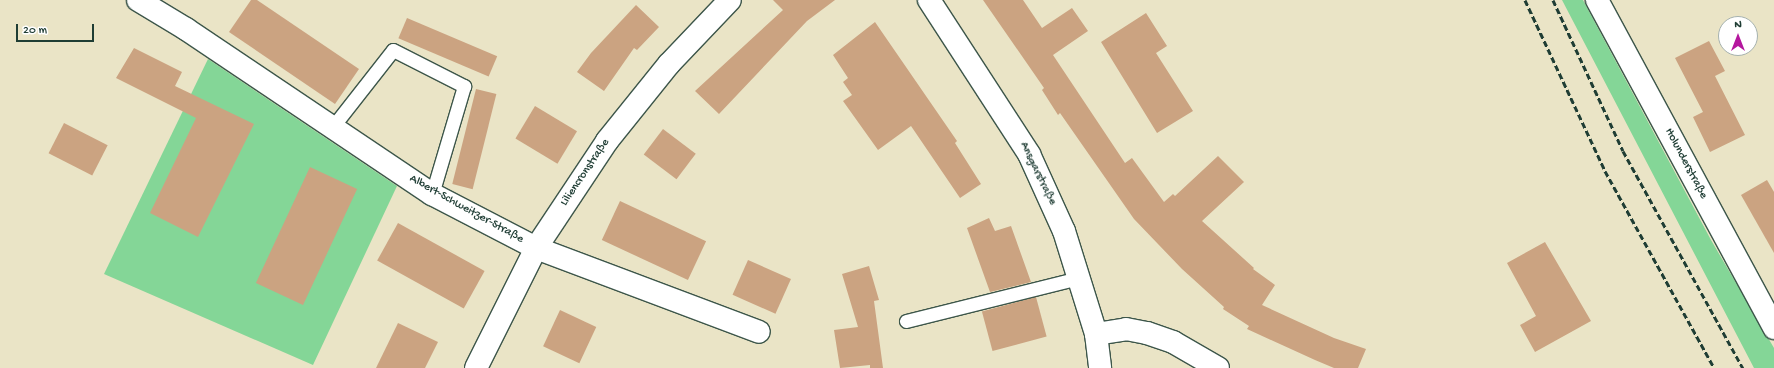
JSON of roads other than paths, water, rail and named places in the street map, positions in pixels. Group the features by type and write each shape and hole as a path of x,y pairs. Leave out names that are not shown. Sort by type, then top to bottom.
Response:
{"street":[{"name":"Albert-Schweitzer-Straße","path":"138,0 186,29 331,129 432,194 536,248 759,332"},
{"name":"Liliencronstraße","path":"476,368 536,248 607,141 669,64 730,0"},
{"name":"Ansgarstraße","path":"929,0 1030,154 1064,231 1096,334 1100,368"},
{"name":"Holunderstraße","path":"1597,0 1774,328"},
{"path":"1096,334 1126,329 1147,333 1173,342 1218,368"}],"lane":[{"path":"331,129 393,50 464,86 432,194"},
{"path":"906,321 1079,278"}],"railway":[{"path":"1525,0 1605,171 1714,368"},
{"path":"1553,0 1623,151 1743,368"}]}
